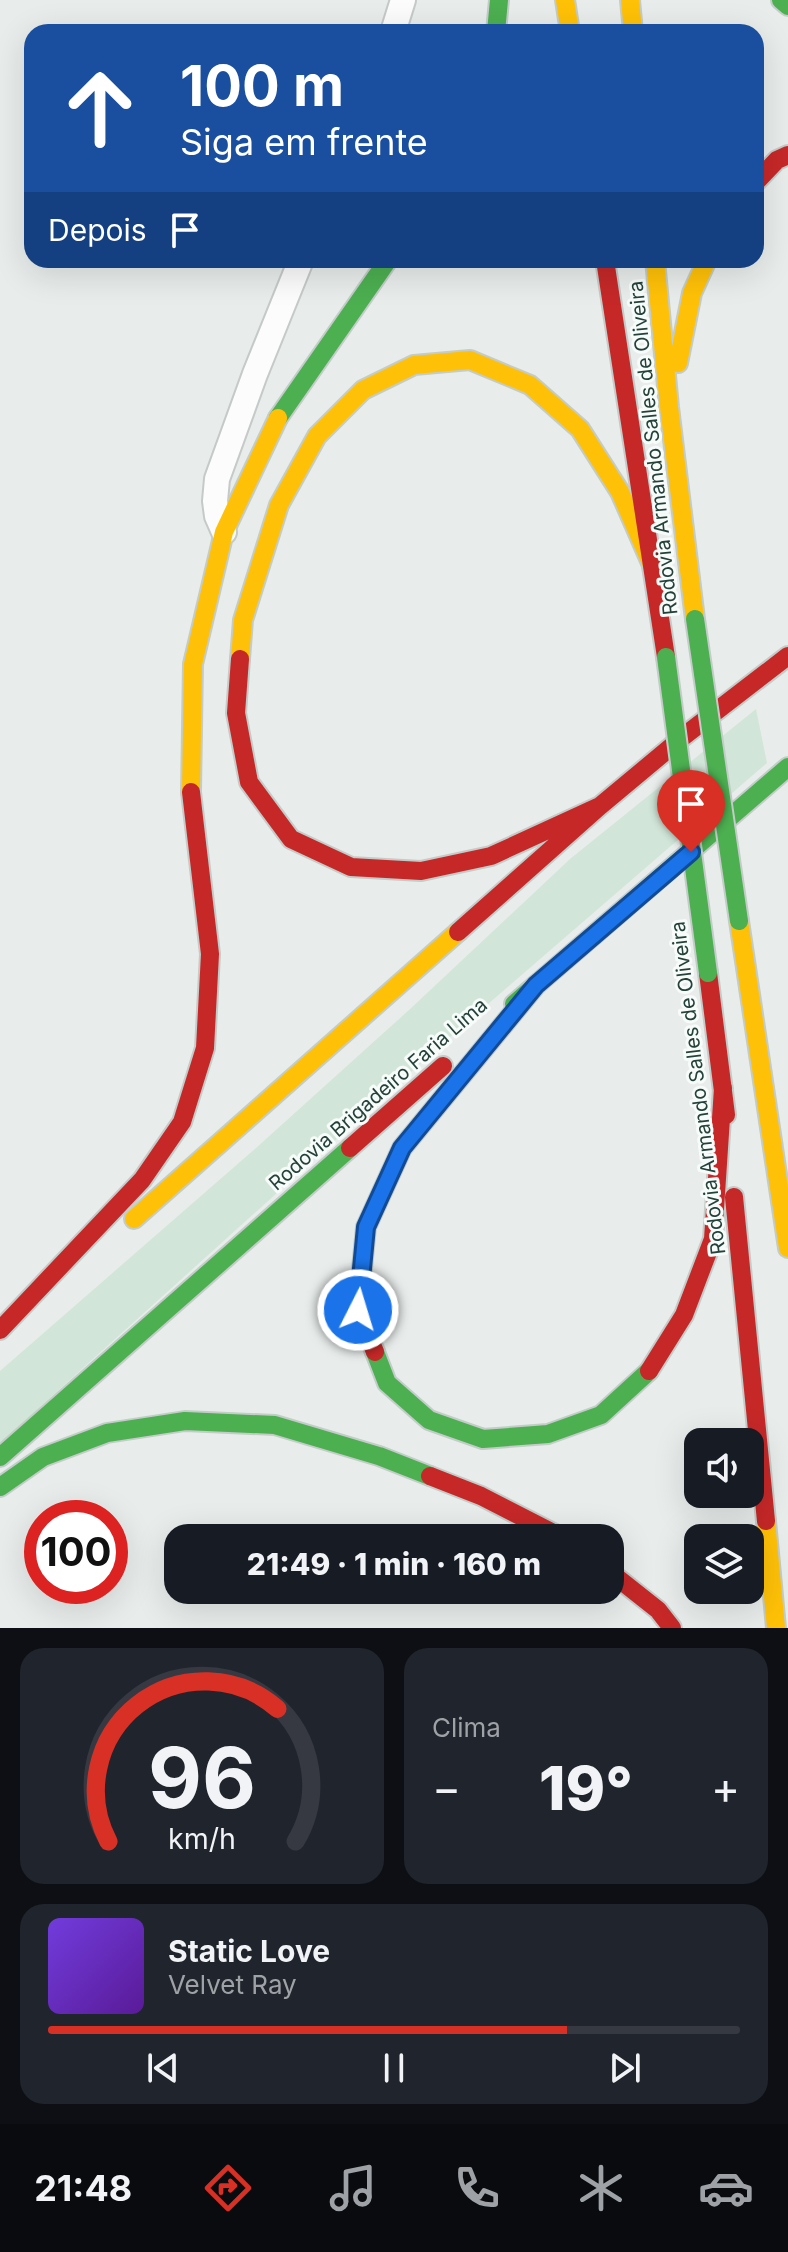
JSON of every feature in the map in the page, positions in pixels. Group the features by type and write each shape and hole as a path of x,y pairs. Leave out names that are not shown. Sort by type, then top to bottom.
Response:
{"highway":[{"path":"497,24 499,0"},
{"path":"565,0 569,24"},
{"path":"630,0 632,24"},
{"path":"781,0 788,6"},
{"path":"764,174 777,160 788,155"},
{"path":"0,1330 142,1180 182,1122 205,1048 210,954 191,798 193,664 224,532 274,424 382,268"},
{"name":"Rodovia Armando Salles de Oliveira","path":"606,268 666,657 723,1088 776,1628"},
{"name":"Rodovia Armando Salles de Oliveira","path":"656,268 695,619 788,1248"},
{"path":"669,407 692,293 703,268"},
{"path":"600,806 491,856 421,871 351,867 291,839 249,782 236,713 243,620 279,505 317,436 363,390 414,365 470,360 530,385 580,429 620,492 652,565"},
{"path":"0,1338 600,806 788,656"},
{"name":"Rodovia Brigadeiro Faria Lima","path":"0,1457 788,767"},
{"path":"536,985 402,1148 366,1227 358,1310 387,1383 429,1420 483,1439 548,1434 601,1415 651,1370 684,1315 713,1239 723,1088"},
{"path":"752,1014 785,1105"},
{"path":"0,1487 43,1457 107,1433 185,1421 275,1425 408,1467 481,1496 536,1524"},
{"path":"624,1583 658,1610 672,1628"}],"street":[{"path":"396,24 403,0"},
{"path":"224,532 215,501 217,479 298,268"}],"green space":[{"path":"756,709 767,763 443,1043 0,1443 0,1371 256,1148 570,859"}],"traffic: fast":[{"path":"497,24 499,0"},
{"path":"781,0 788,6"},
{"path":"278,418 382,268"},
{"path":"695,619 739,921"},
{"path":"666,657 708,973"},
{"path":"514,1004 788,767"},
{"path":"0,1457 350,1148"},
{"path":"375,1352 387,1383 429,1420 483,1439 548,1434 601,1415 649,1371"},
{"path":"0,1487 43,1457 107,1433 185,1421 275,1425 379,1456 430,1476"}],"traffic: slow":[{"path":"565,0 569,24"},
{"path":"630,0 632,24"},
{"path":"656,268 695,619"},
{"path":"678,363 692,293 703,268"},
{"path":"240,659 243,620 279,505 317,436 363,390 414,365 470,360 530,385 580,429 620,492 652,565"},
{"path":"191,792 193,664 224,532 278,418"},
{"path":"739,921 788,1248"},
{"path":"134,1219 458,932"},
{"path":"766,1521 776,1628"}],"traffic: jam":[{"path":"764,174 777,160 788,155"},
{"path":"606,268 666,657"},
{"path":"458,932 600,806 788,656"},
{"path":"240,659 236,713 249,782 291,839 351,867 421,871 491,856 600,806"},
{"path":"0,1330 142,1180 182,1122 205,1048 210,954 191,792"},
{"path":"708,973 726,1115"},
{"path":"375,1352 358,1310 366,1227 402,1148 536,985"},
{"path":"350,1148 443,1066"},
{"path":"649,1371 684,1315 713,1239 723,1088"},
{"path":"734,1197 766,1521"},
{"path":"430,1476 481,1496 536,1524"},
{"path":"624,1583 658,1610 672,1628"}],"route":[{"path":"358,1310 366,1227 402,1148 536,985 691,852"}]}
